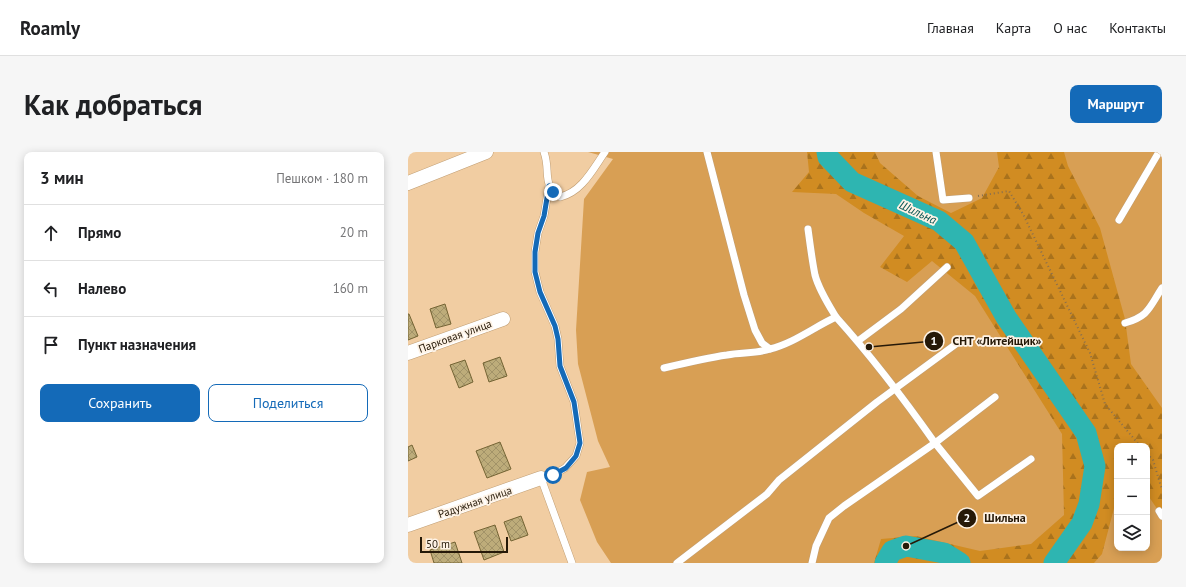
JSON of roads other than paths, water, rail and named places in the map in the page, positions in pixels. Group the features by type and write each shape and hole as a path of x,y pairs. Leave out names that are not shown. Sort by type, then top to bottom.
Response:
{"street":[{"path":"408,183 486,152"},
{"name":"Парковая улица","path":"408,353 503,319"},
{"name":"Радужная улица","path":"408,525 542,478"}],"lane":[{"path":"544,152 547,160 549,186 544,216 538,233 535,252 535,272 540,292 555,326 558,339 560,366 574,402 580,443 576,456 566,468 553,475 542,478 572,563"},
{"path":"549,186 553,192 560,197 572,193 584,181 606,152"},
{"path":"707,152 744,295 755,330 762,343 770,349"},
{"path":"936,152 943,200 969,198"},
{"path":"1119,220 1159,152"},
{"path":"808,229 815,275 827,303 836,317 858,341 896,389 935,443 978,496 1031,459"},
{"path":"858,341 901,309 947,267"},
{"path":"1125,324 1136,320 1145,314 1162,288"},
{"path":"664,368 700,359 729,354 761,352 778,347 836,317"},
{"path":"677,563 767,494 785,475 877,402 956,344"},
{"path":"812,563 816,546 830,518 844,506 935,443 995,397"}],"waterway":[{"name":"Шильна","path":"827,152 828,157 852,182 939,221 964,242 1006,317 1086,433 1095,466 1089,504 1082,523 1054,563"},
{"name":"Шильна","path":"885,563 892,551 906,546 944,553 960,563"}],"place":[{"name":"СНТ «Литейщик»","path":"869,347"},
{"name":"Шильна","path":"906,546"}]}
